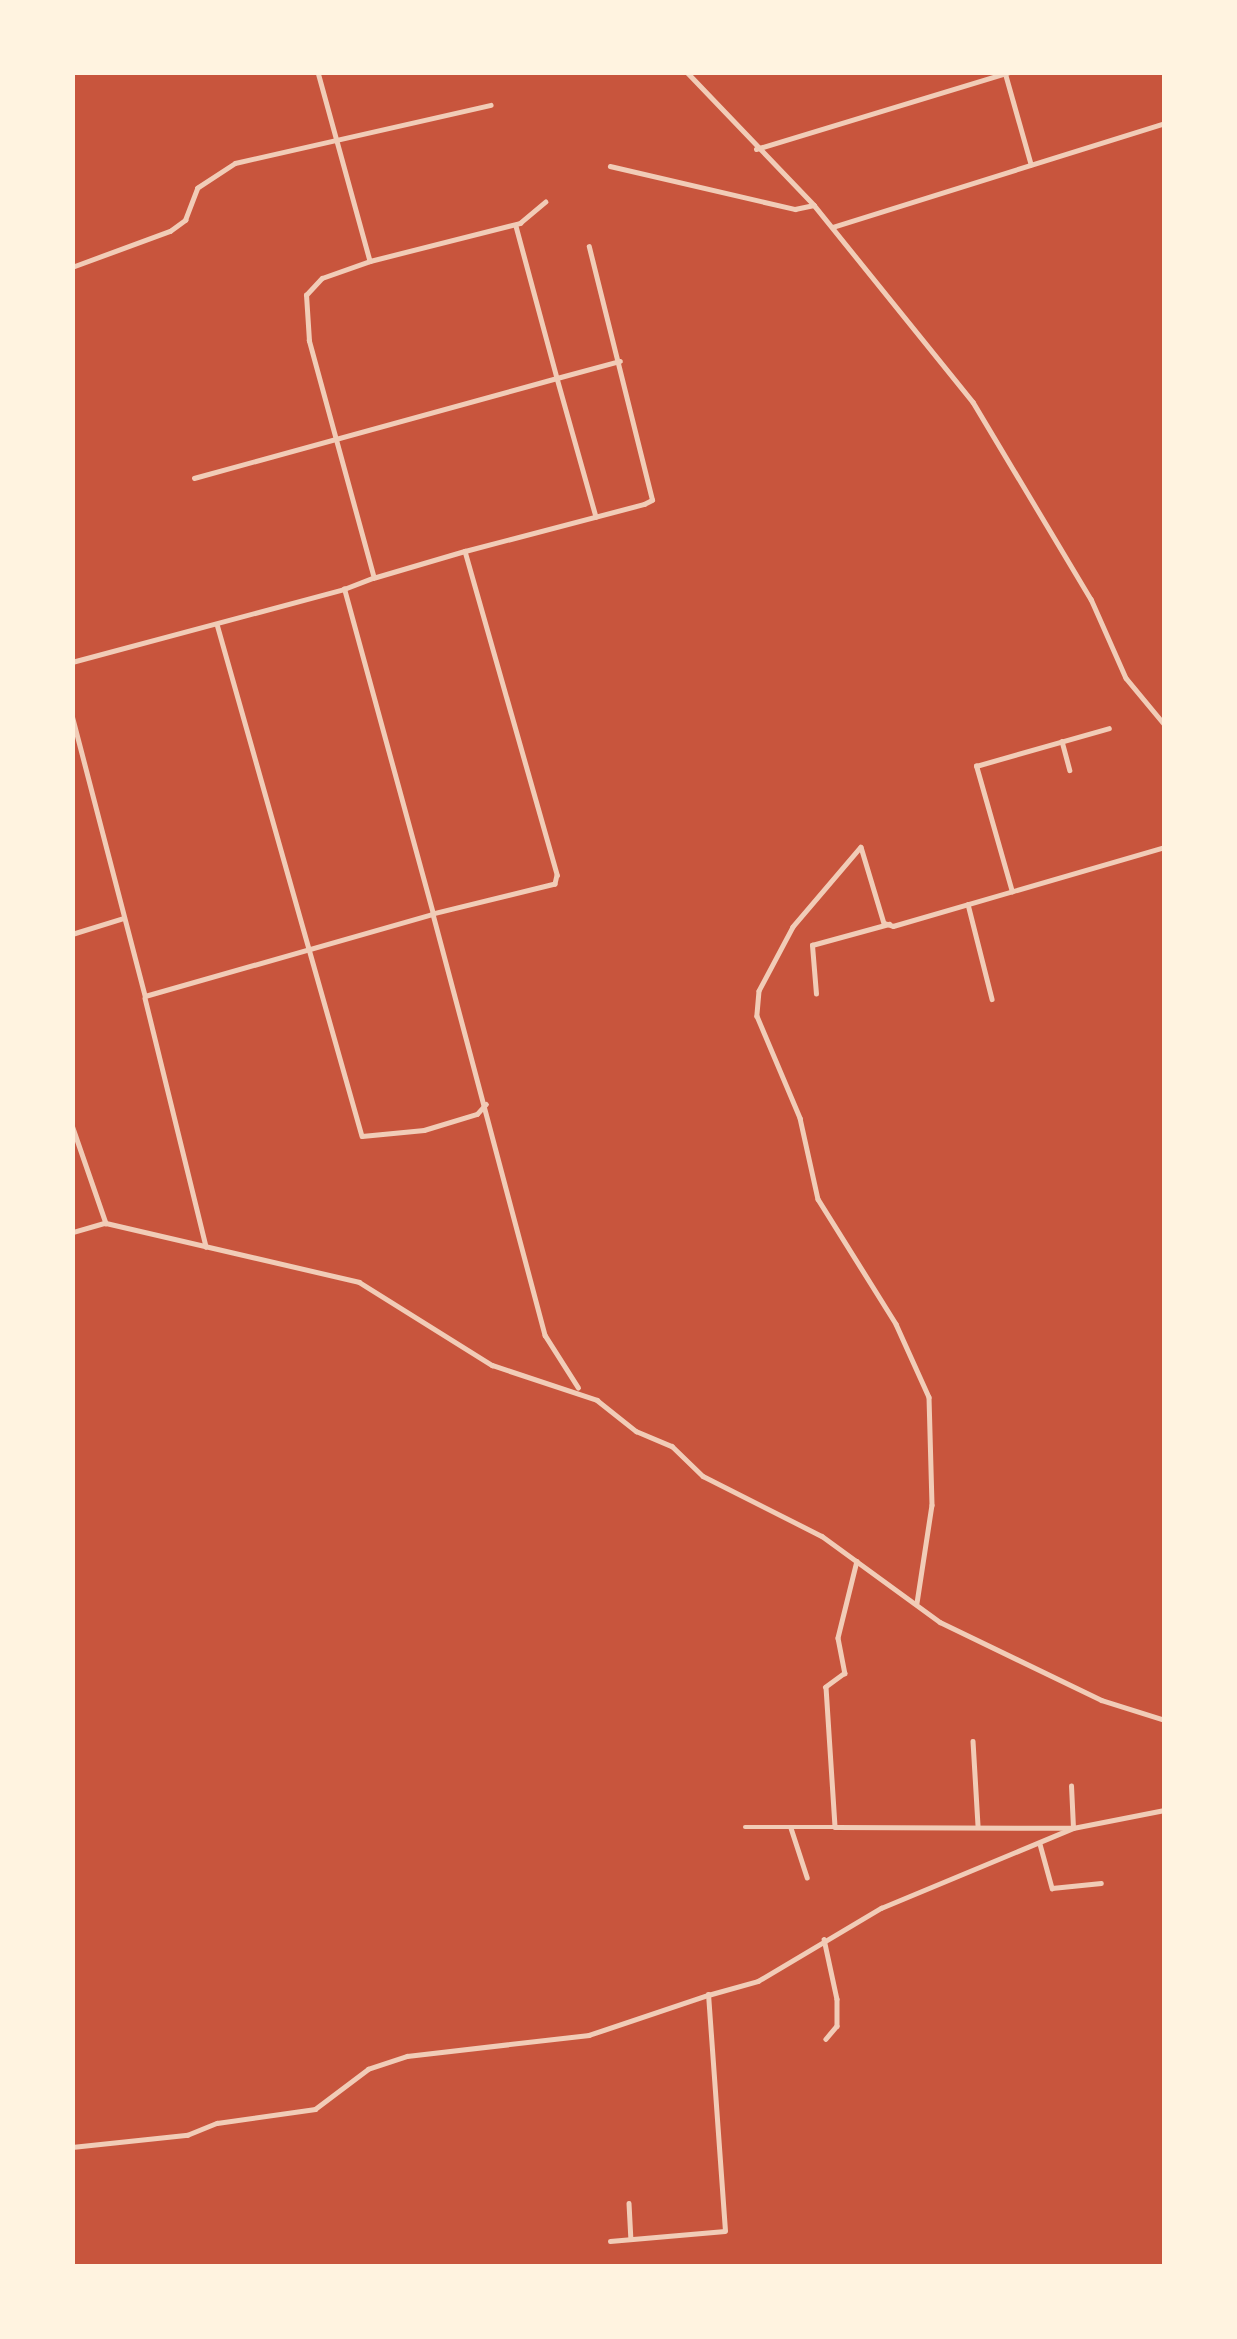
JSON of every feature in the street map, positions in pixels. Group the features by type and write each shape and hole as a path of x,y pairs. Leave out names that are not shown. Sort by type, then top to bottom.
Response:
{"street":[{"path":"318,72 370,261"},
{"path":"687,72 814,206 973,402 1082,583 1126,679 1165,724"},
{"path":"757,149 1007,72 1031,164"},
{"path":"72,267 170,231 185,220 197,188 235,164 329,139 338,145 491,105"},
{"path":"831,227 1165,123"},
{"path":"610,166 795,209 814,206"},
{"path":"374,578 333,439 303,304 314,283 370,261 515,225 544,202"},
{"path":"515,225 596,517"},
{"path":"72,662 596,517 656,494 589,247"},
{"path":"194,478 620,361"},
{"path":"145,996 554,884 556,875 465,551"},
{"path":"344,589 545,1335 581,1392"},
{"path":"217,624 362,1136 424,1130 477,1114 486,1104"},
{"path":"72,716 206,1247"},
{"path":"1012,892 976,766 1109,728"},
{"path":"1063,741 1070,770"},
{"path":"889,925 861,847 793,927 759,992 757,1016 800,1118 818,1198 896,1324 928,1397 932,1505 917,1604"},
{"path":"816,994 812,945 1165,847"},
{"path":"968,904 992,999"},
{"path":"72,934 125,917"},
{"path":"72,1125 106,1223"},
{"path":"72,1233 106,1223 358,1282 492,1365 581,1392 672,1446 703,1476 857,1561 917,1604 1005,1655 1165,1720"},
{"path":"835,1827 826,1687 845,1672 838,1638 857,1561"},
{"path":"973,1741 978,1825"},
{"path":"1071,1786 1073,1828"},
{"path":"72,2147 187,2135 218,2122 316,2109 368,2069 407,2056 589,2035 758,1981 824,1939 1073,1828 1165,1810"},
{"path":"745,1827 1073,1828"},
{"path":"791,1828 807,1877"},
{"path":"1040,1842 1052,1888 1101,1883"},
{"path":"824,1939 837,1999 837,2026 826,2039"},
{"path":"610,2241 725,2231 709,1995"},
{"path":"629,2203 631,2239"}]}
